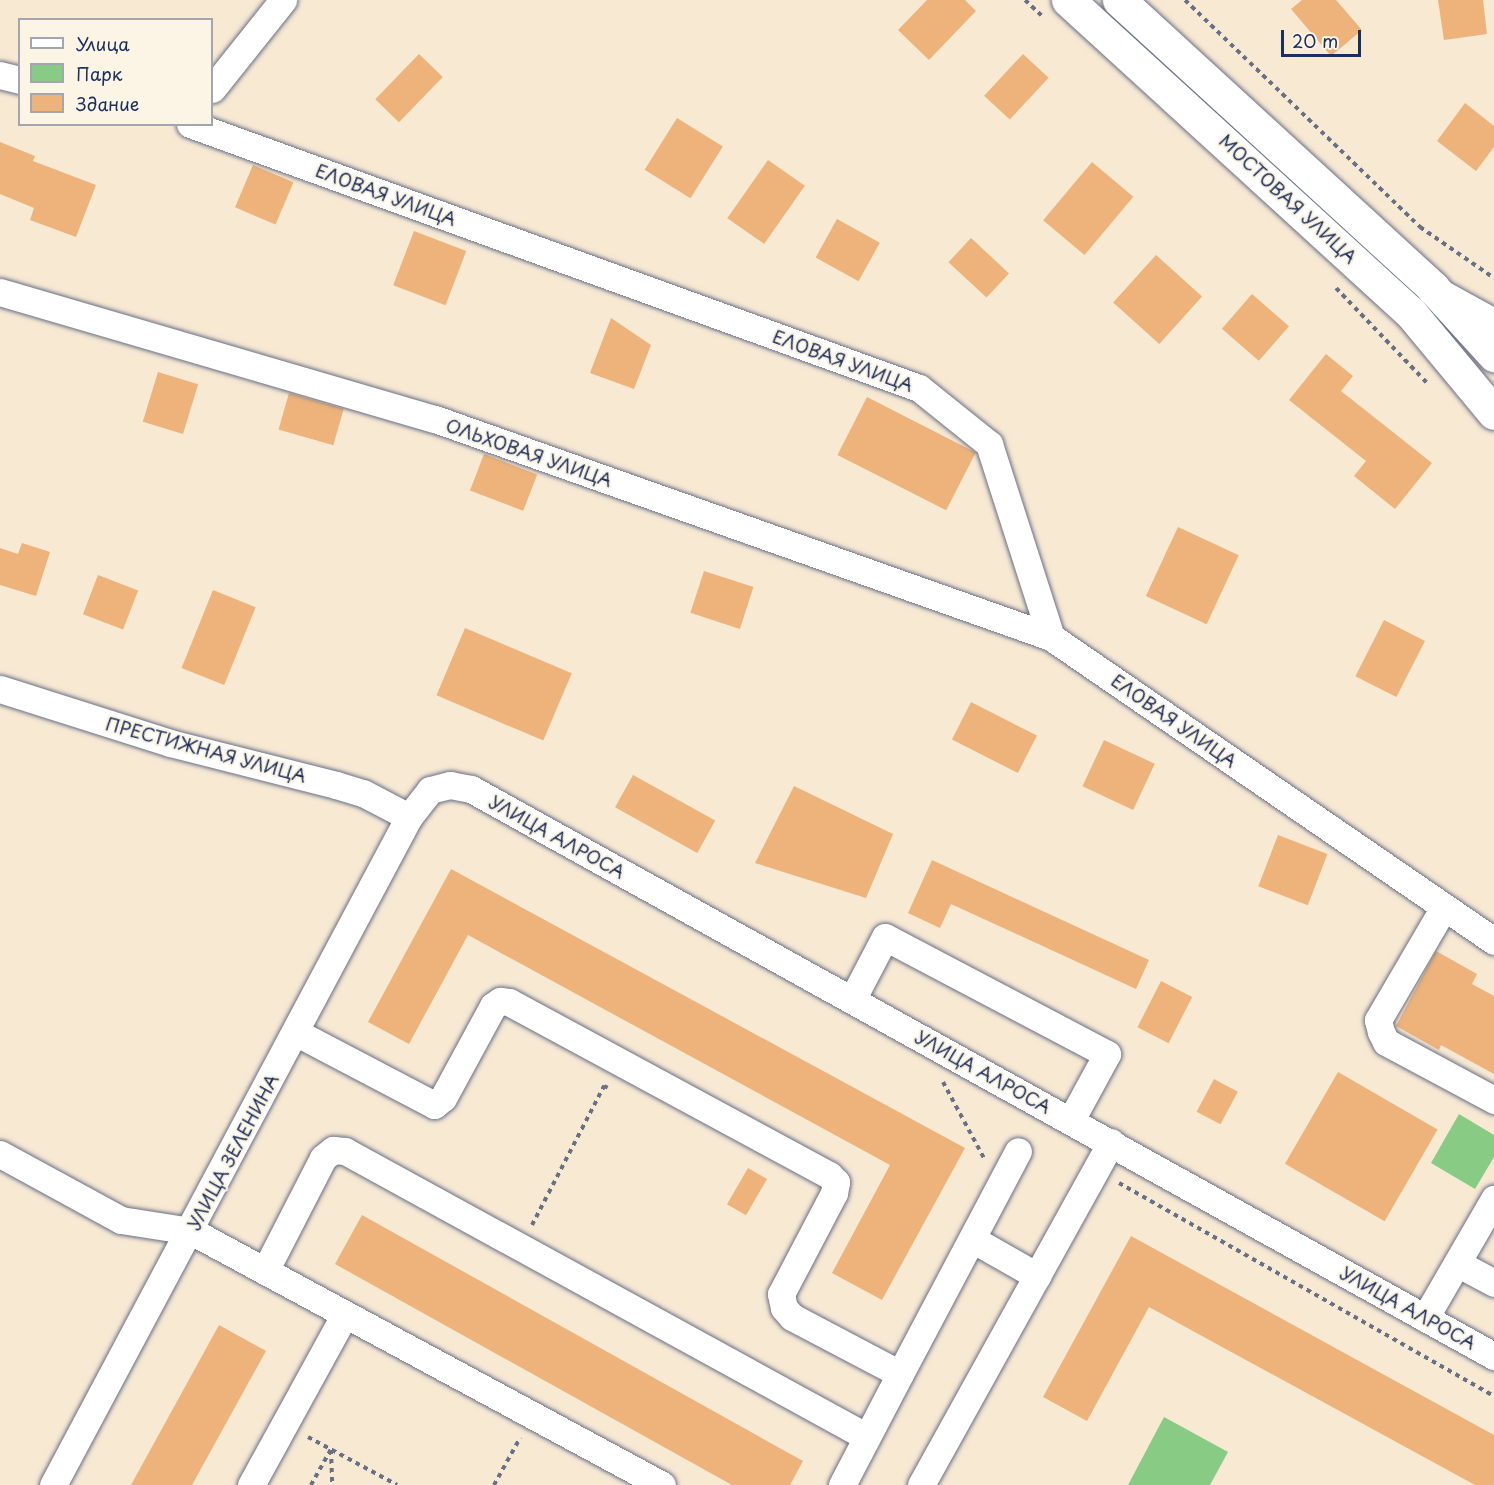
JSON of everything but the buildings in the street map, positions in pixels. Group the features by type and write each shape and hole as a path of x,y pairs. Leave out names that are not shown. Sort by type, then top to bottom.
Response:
{"main road":[{"name":"МОСТОВАЯ УЛИЦА","path":"1068,0 1410,312 1494,413"},
{"name":"МОСТОВАЯ УЛИЦА","path":"1119,0 1433,288 1494,355"}],"street":[{"path":"213,88 283,0"},
{"path":"0,75 18,80"},
{"name":"ЕЛОВАЯ УЛИЦА","path":"196,126 919,388 989,444 1052,637 1494,941"},
{"path":"1433,288 1494,322"},
{"name":"ОЛЬХОВАЯ УЛИЦА","path":"0,292 435,419 1052,637"},
{"name":"ПРЕСТИЖНАЯ УЛИЦА","path":"0,689 170,743 363,793 409,817"},
{"name":"УЛИЦА ЗЕЛЕНИНА","path":"53,1485 297,1033 409,817 430,790 450,785 471,789"},
{"name":"УЛИЦА АЛРОСА","path":"471,789 1494,1356"},
{"path":"1444,907 1378,1020 1386,1042 1494,1100"},
{"path":"852,1000 885,937 1107,1054 1071,1120"},
{"path":"297,1033 434,1105 442,1098 493,1006 500,1001 509,1002 836,1182 781,1294 783,1308 792,1317 900,1374"},
{"path":"925,1484 1110,1142"},
{"path":"265,1271 323,1158 333,1150 345,1150 867,1437"},
{"path":"842,1485 1018,1151"},
{"path":"0,1155 121,1220 191,1231 662,1485"},
{"path":"1425,1318 1494,1199"},
{"path":"972,1239 1037,1276"},
{"path":"1457,1263 1494,1283"},
{"path":"251,1485 345,1314"}],"path":[{"path":"1185,0 1420,226 1494,278"},
{"path":"520,1246 604,1086 624,1095 637,1071"},
{"path":"933,1076 953,1087"},
{"path":"943,1081 999,1187"},
{"path":"1096,1170 1494,1396"},
{"path":"494,1485 532,1415"},
{"path":"284,1424 397,1485"},
{"path":"311,1485 331,1449"},
{"path":"331,1449 332,1485"}],"green space":[{"path":"1459,1114 1494,1135 1494,1157 1475,1189 1431,1163"},
{"path":"1164,1417 1228,1452 1210,1485 1128,1485"}]}
